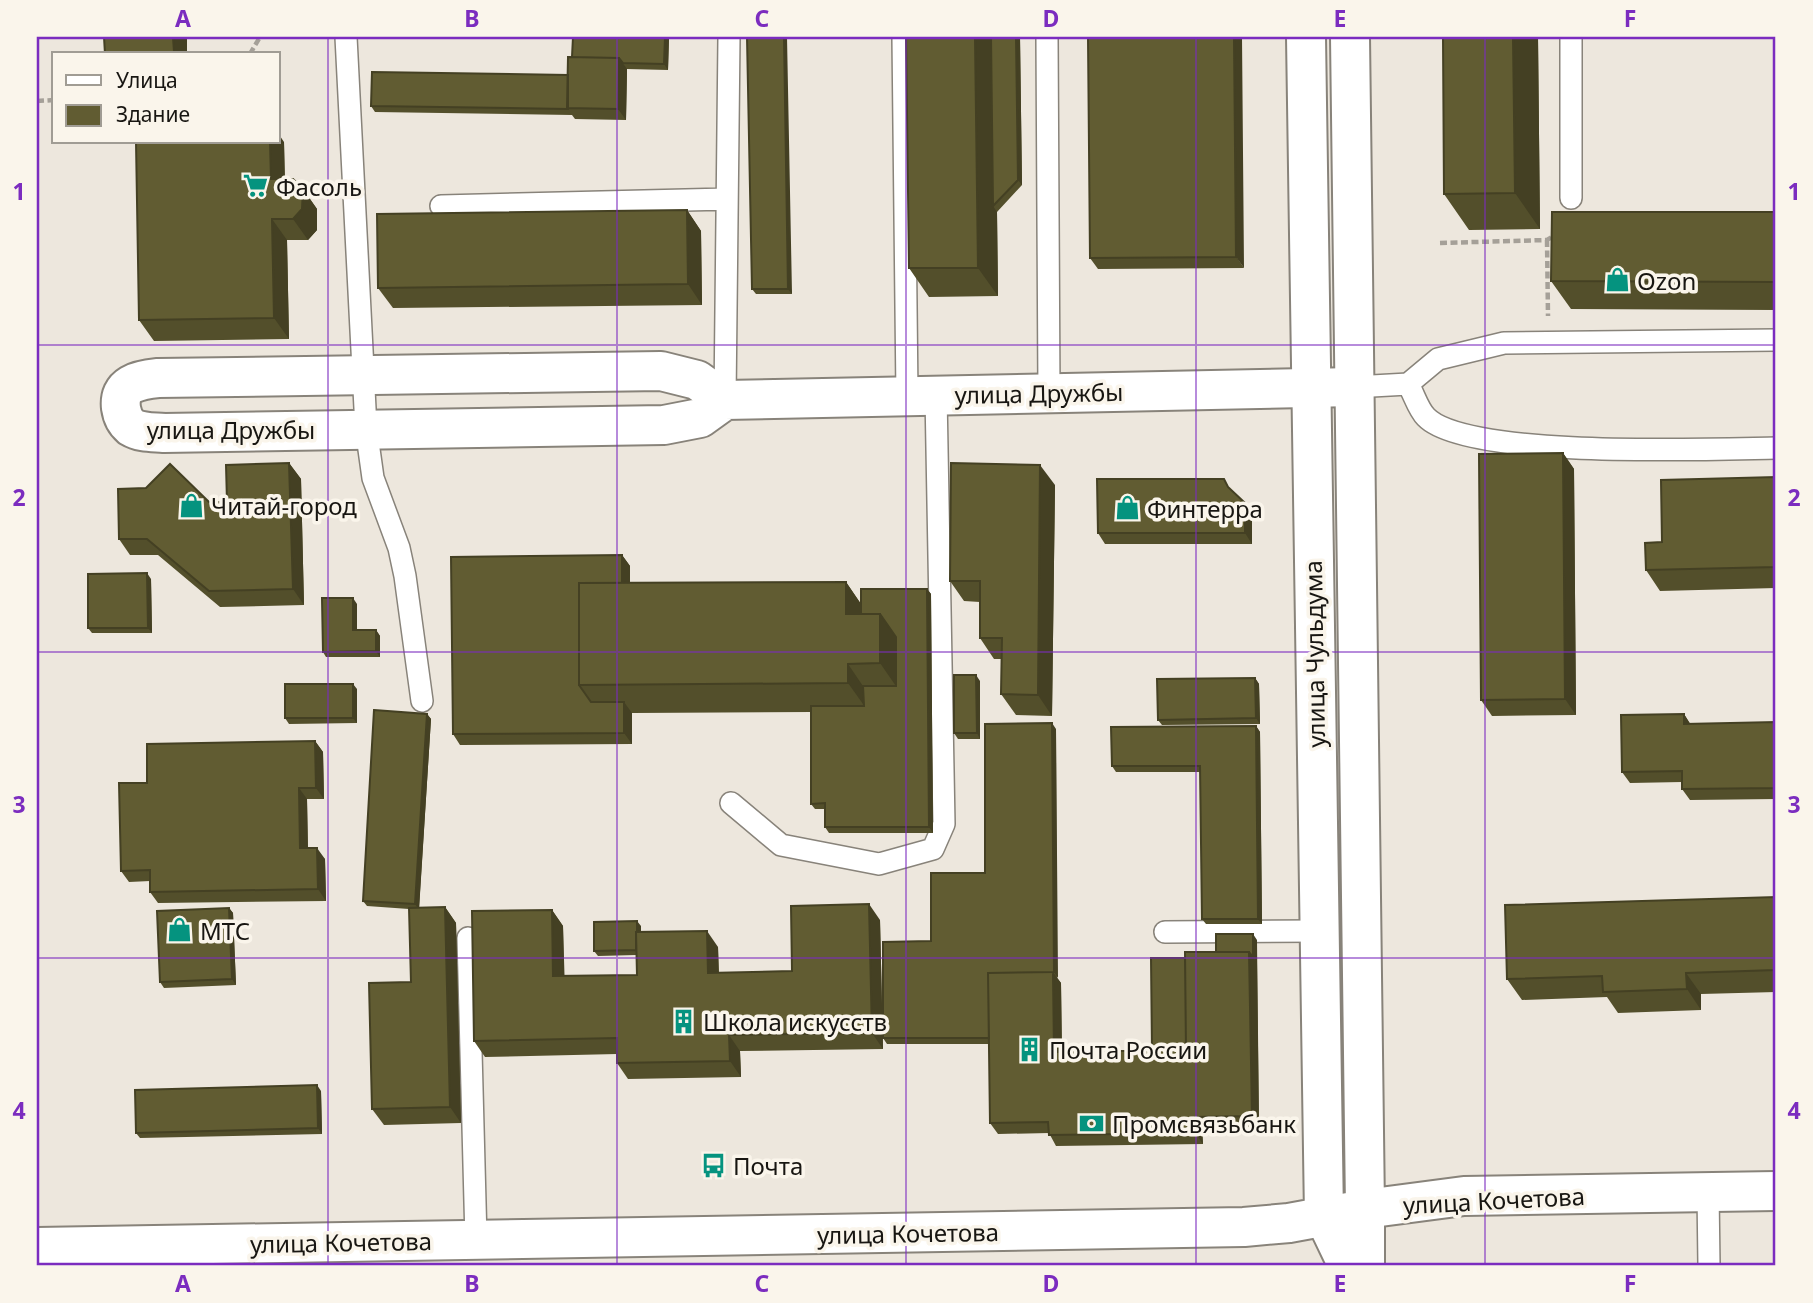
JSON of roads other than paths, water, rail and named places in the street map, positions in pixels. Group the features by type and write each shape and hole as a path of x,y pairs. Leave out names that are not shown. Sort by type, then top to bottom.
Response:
{"main road":[{"name":"улица Чульдума","path":"1306,37 1324,1216 1348,1266"},
{"name":"улица Чульдума","path":"1350,37 1366,1266"},
{"name":"улица Дружбы","path":"725,400 697,380 661,371 149,379 126,387 121,399 125,420 130,426 144,432 664,425 700,418 725,400 1354,387"},
{"name":"улица Кочетова","path":"37,1247 1244,1227 1289,1223 1365,1209 1464,1196 1776,1191"}],"lane":[{"path":"346,37 366,428 373,478 392,527 403,567 422,701"},
{"path":"725,400 729,37"},
{"path":"731,803 781,845 879,864 933,849 944,824 902,37"},
{"path":"1047,37 1049,393"},
{"path":"1571,37 1571,198"},
{"path":"440,206 727,199"},
{"path":"1354,387 1408,384 1438,359 1504,343 1776,340"},
{"path":"1408,384 1426,418 1448,430 1504,443 1629,450 1776,448"},
{"path":"1165,932 1319,931"},
{"path":"468,938 476,1240"},
{"path":"1708,1192 1709,1266"}],"place":[{"name":"Фасоль","path":"256,186"},
{"name":"Ozon","path":"1617,280"},
{"name":"Читай-город","path":"191,505"},
{"name":"Финтерра","path":"1127,508"},
{"name":"МТС","path":"180,930"},
{"name":"Школа искусств","path":"683,1021"},
{"name":"Почта России","path":"1029,1049"},
{"name":"Промсвязьбанк","path":"1092,1123"},
{"name":"Почта","path":"713,1165"}]}
